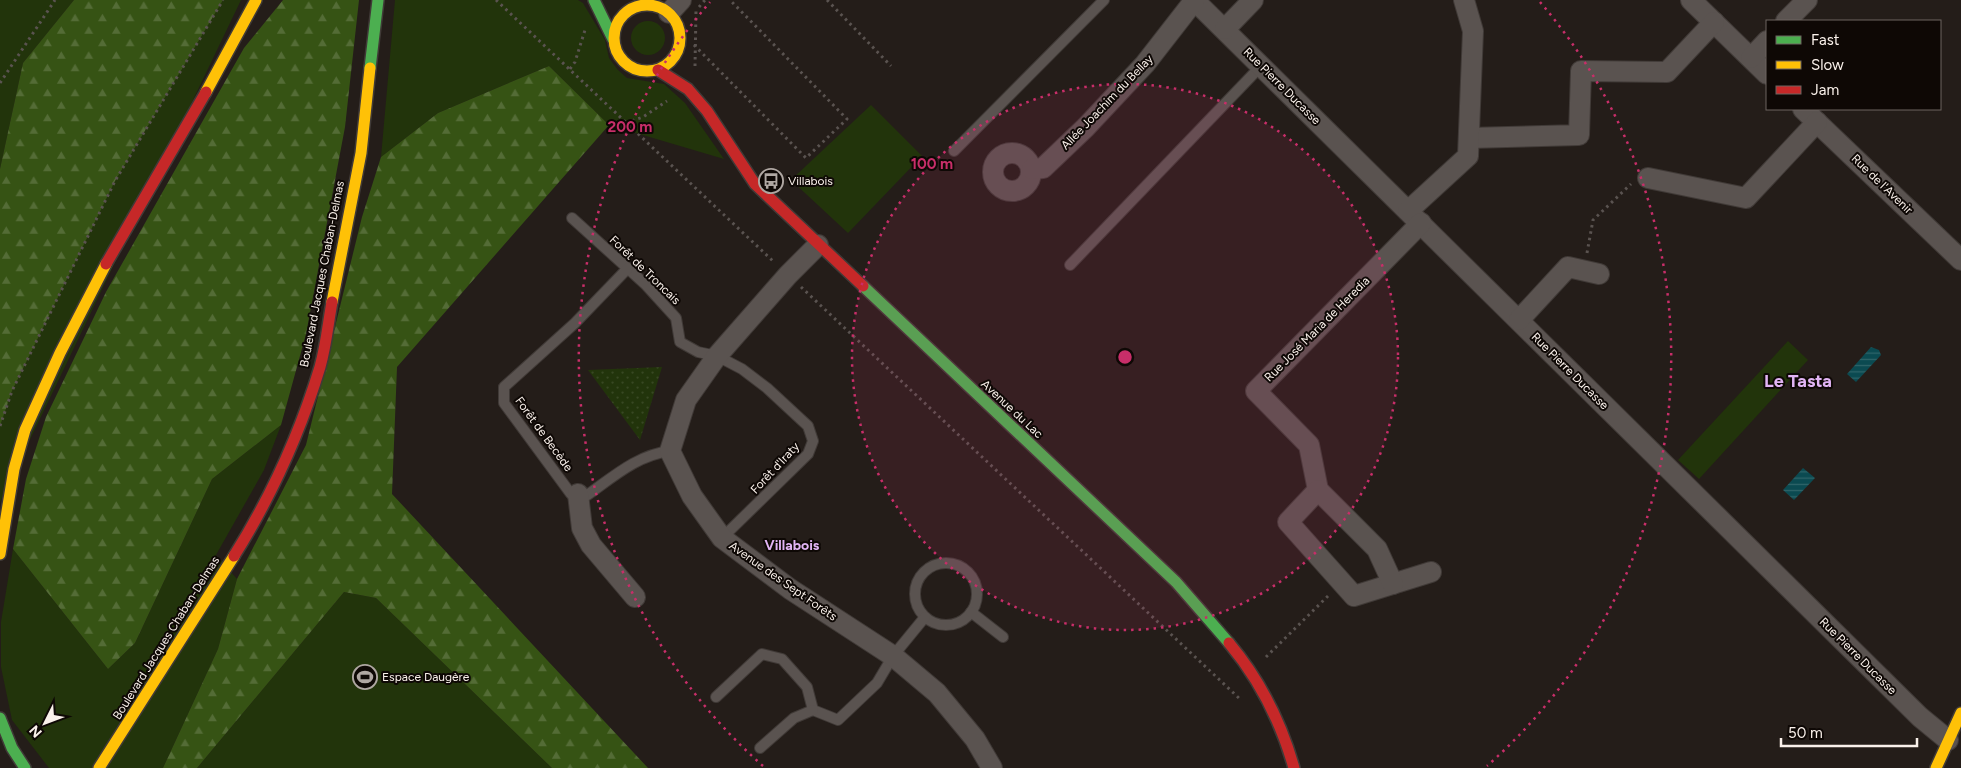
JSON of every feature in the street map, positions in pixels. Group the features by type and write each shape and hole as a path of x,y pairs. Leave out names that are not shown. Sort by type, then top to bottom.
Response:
{"main road":[{"path":"0,554 17,457 40,398 75,321 138,205 234,42 256,0"},
{"name":"Boulevard Jacques Chaban-Delmas","path":"99,768 255,523 286,461 320,366 361,153 378,0"},
{"path":"595,0 637,6 675,7 679,30 678,49 686,88"},
{"path":"595,0 614,39 619,56 632,68 641,71 658,70 674,58 678,49"},
{"path":"614,39 615,28 620,19 637,6"},
{"name":"Avenue du Lac","path":"658,70 686,88 710,113 740,165 755,184 1176,582 1220,628 1250,668 1273,708 1290,750 1294,768"},
{"path":"1936,768 1961,713"},
{"path":"0,718 12,748 25,768"}],"street":[{"name":"Rue Pierre Ducasse","path":"1194,0 1920,717 1948,740"},
{"name":"Allée Joachim du Bellay","path":"1032,169 1043,168 1086,127 1145,64 1194,0"},
{"path":"1225,29 1253,0"},
{"path":"1415,217 1468,156 1473,32 1464,0"},
{"path":"1691,0 1766,73"},
{"path":"1787,20 1807,0"},
{"path":"1469,138 1579,135 1581,71 1667,72 1714,22"},
{"path":"1751,58 1766,42"},
{"path":"1648,178 1746,198 1810,116"},
{"name":"Rue de l'Avenir","path":"1810,116 1961,260"},
{"name":"Rue José Maria de Heredia","path":"1318,490 1309,445 1256,391 1415,217"},
{"path":"670,451 686,400 717,356 788,275 818,245"},
{"path":"1519,320 1568,267 1591,272"},
{"name":"Avenue des Sept Forêts","path":"670,451 692,496 722,538 790,589 893,656 937,693 975,739 992,768"},
{"path":"1393,584 1376,548 1318,490 1288,522 1354,596 1393,584 1431,572"},
{"path":"578,494 582,528 590,545 635,597"}],"lane":[{"path":"954,150 1104,0"},
{"path":"1070,265 1262,66"},
{"name":"Forêt de Troncais","path":"572,218 628,268 676,318 680,342 698,352 717,356"},
{"name":"Forêt de Becède","path":"578,494 571,494 504,402 504,387 574,323 628,268"},
{"name":"Forêt d'Iraty","path":"717,356 742,370 767,388 808,426 813,441 808,454 722,538"},
{"path":"578,494 586,496 632,464 654,453 670,451"},
{"path":"941,563 960,566 972,577 977,592 971,612 964,619 944,625 925,617 919,609 915,590 923,572 941,563"},
{"path":"971,612 1003,637"},
{"path":"760,748 794,718 813,710 838,720 877,683 893,656 925,617"},
{"path":"716,697 762,654 782,659 807,687 813,710"}],"path":[{"path":"0,84 56,0"},
{"path":"0,426 12,391 115,181 223,0"},
{"path":"496,0 1242,701"},
{"path":"694,45 806,158 847,119 730,0"},
{"path":"827,0 891,66"},
{"path":"1591,272 1593,220 1638,178 1648,178"},
{"path":"1261,662 1342,582"}],"green space":[{"path":"0,0 74,0 23,63 0,169"},
{"path":"74,0 223,0 115,181 12,391 0,426 0,169 23,63"},
{"path":"223,0 241,0 0,502 0,426 12,391 115,181"},
{"path":"283,0 359,0 345,127 306,334 281,425 212,479 135,643 108,669 13,549 26,479 46,417 106,292 244,48"},
{"path":"395,0 578,0 583,3 605,40 609,58 618,70 627,78 664,84 685,103 724,159 609,125 549,66 438,113 381,157"},
{"path":"648,21 655,22 660,26 664,31 664,45 660,50 655,54 648,55 641,54 636,50 632,45 631,38 632,31 636,26 641,22"},
{"path":"549,66 609,125 397,367 392,494 648,768 552,768 376,598 344,592 197,768 163,768 218,649 237,579 306,445 362,217 381,157 438,113"},
{"path":"871,105 922,156 848,233 791,180"},
{"path":"1788,341 1808,360 1699,479 1678,460"},
{"path":"662,367 640,440 588,370"},
{"path":"281,425 264,470 216,555 237,579 218,649 163,768 49,768 12,720 1,667 1,622 13,549 108,669 135,643 212,479"},
{"name":"Espace Daugère","path":"344,592 376,598 552,768 197,768"}],"water":[{"path":"1871,347 1879,350 1881,355 1856,382 1847,374"},
{"path":"1803,468 1815,478 1794,500 1783,490"}],"traffic: fast":[{"path":"370,68 378,0"},
{"path":"594,0 613,39"},
{"path":"863,286 1176,582 1229,643"},
{"path":"0,718 12,748 25,768"}],"traffic: slow":[{"path":"206,92 256,0"},
{"path":"647,5 660,7 675,20 678,25 680,38 678,51 665,66 660,69 647,71 634,69 619,56 616,51 614,38 616,25 629,10 634,7 647,5"},
{"path":"332,302 361,153 370,68"},
{"path":"0,554 14,469 25,430 60,353 106,264"},
{"path":"99,768 234,556"},
{"path":"1936,768 1961,713"}],"traffic: jam":[{"path":"658,70 688,89 707,111 755,184 863,286"},
{"path":"106,264 206,92"},
{"path":"234,556 272,488 294,440 322,359 332,302"},
{"path":"1229,643 1260,687 1268,702 1283,734 1294,768"}],"place":[{"name":"Villabois","path":"771,181"},
{"name":"Espace Daugère","path":"365,677"}],"district":[{"name":"Le Tasta","path":"1798,381"},
{"name":"Villabois","path":"792,545"}]}
